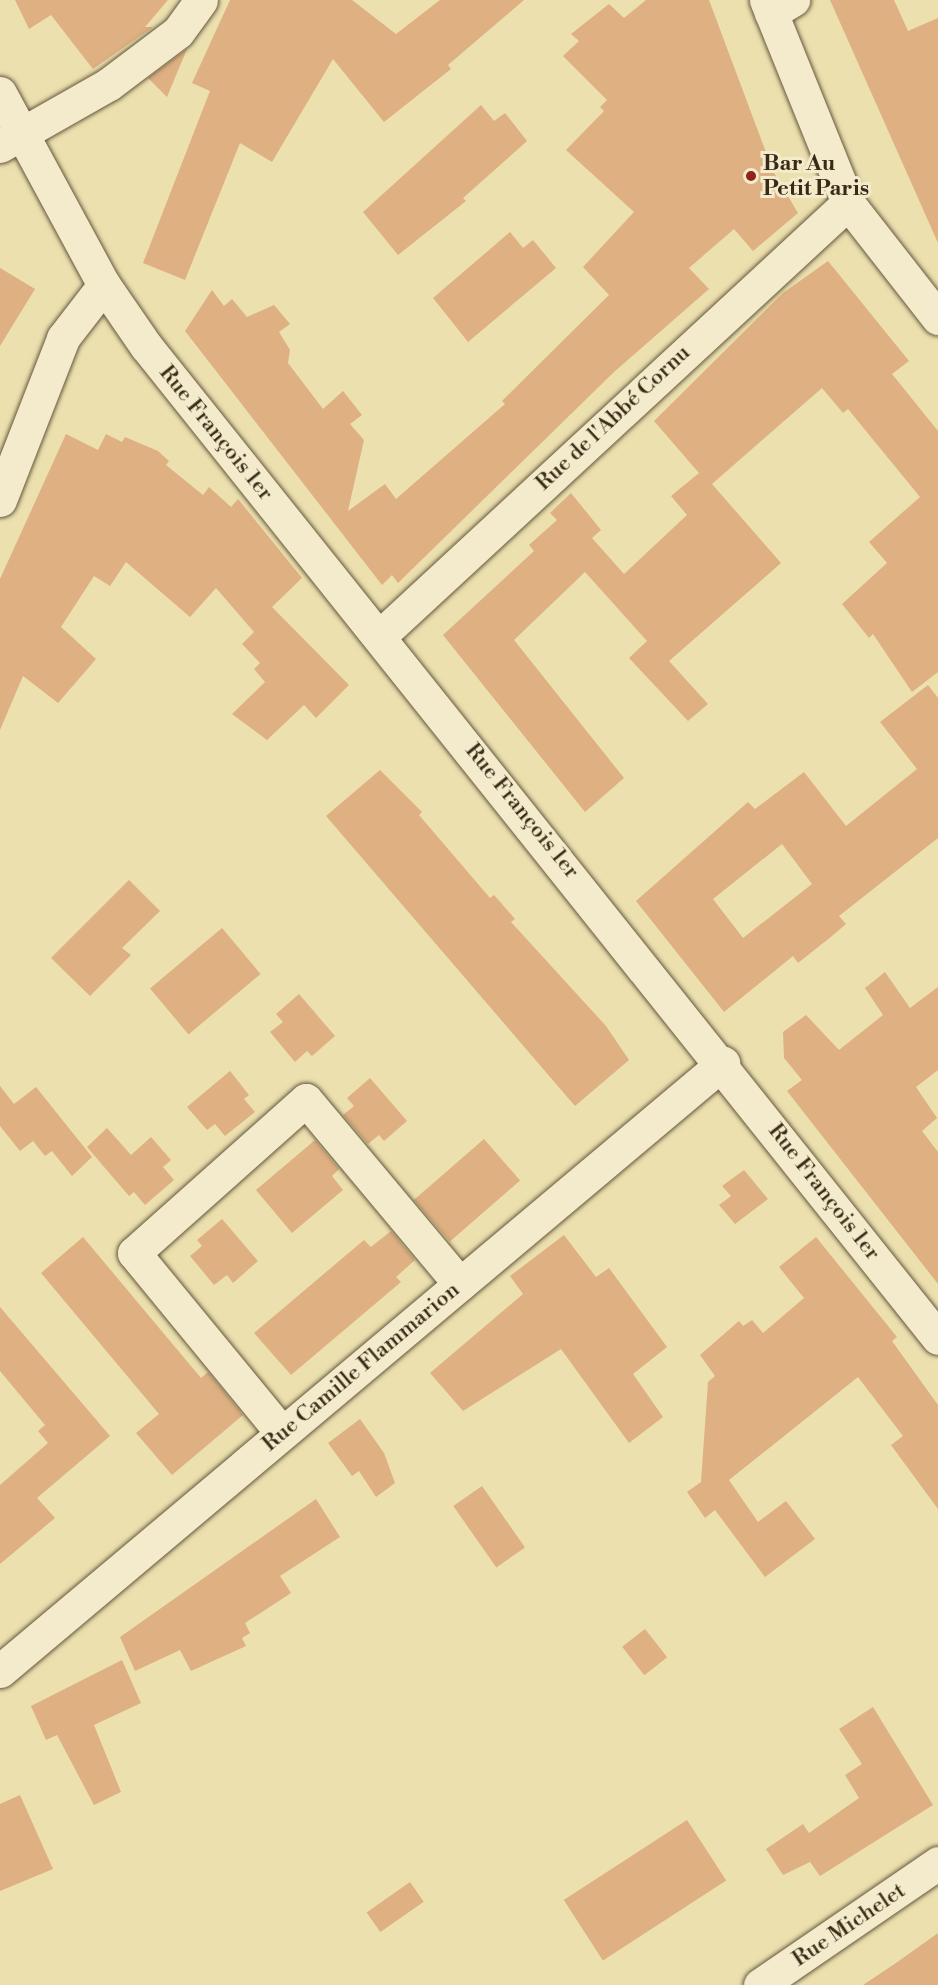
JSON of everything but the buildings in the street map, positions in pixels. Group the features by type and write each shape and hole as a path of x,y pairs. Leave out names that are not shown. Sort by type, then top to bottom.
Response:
{"street":[{"path":"0,93 11,140 108,84 178,32 201,0"},
{"path":"776,4 848,203 938,318"},
{"name":"Rue François 1er","path":"11,140 146,346 381,635 723,1063 938,1338"},
{"name":"Rue de l'Abbé Cornu","path":"381,635 848,203"},
{"path":"0,500 63,338 104,285"},
{"name":"Rue Camille Flammarion","path":"0,1671 723,1063"},
{"path":"282,1433 134,1253 306,1100 460,1284"},
{"name":"Rue Michelet","path":"760,1985 938,1863"}],"place":[{"name":"Bar Au Petit Paris","path":"751,176"}]}
